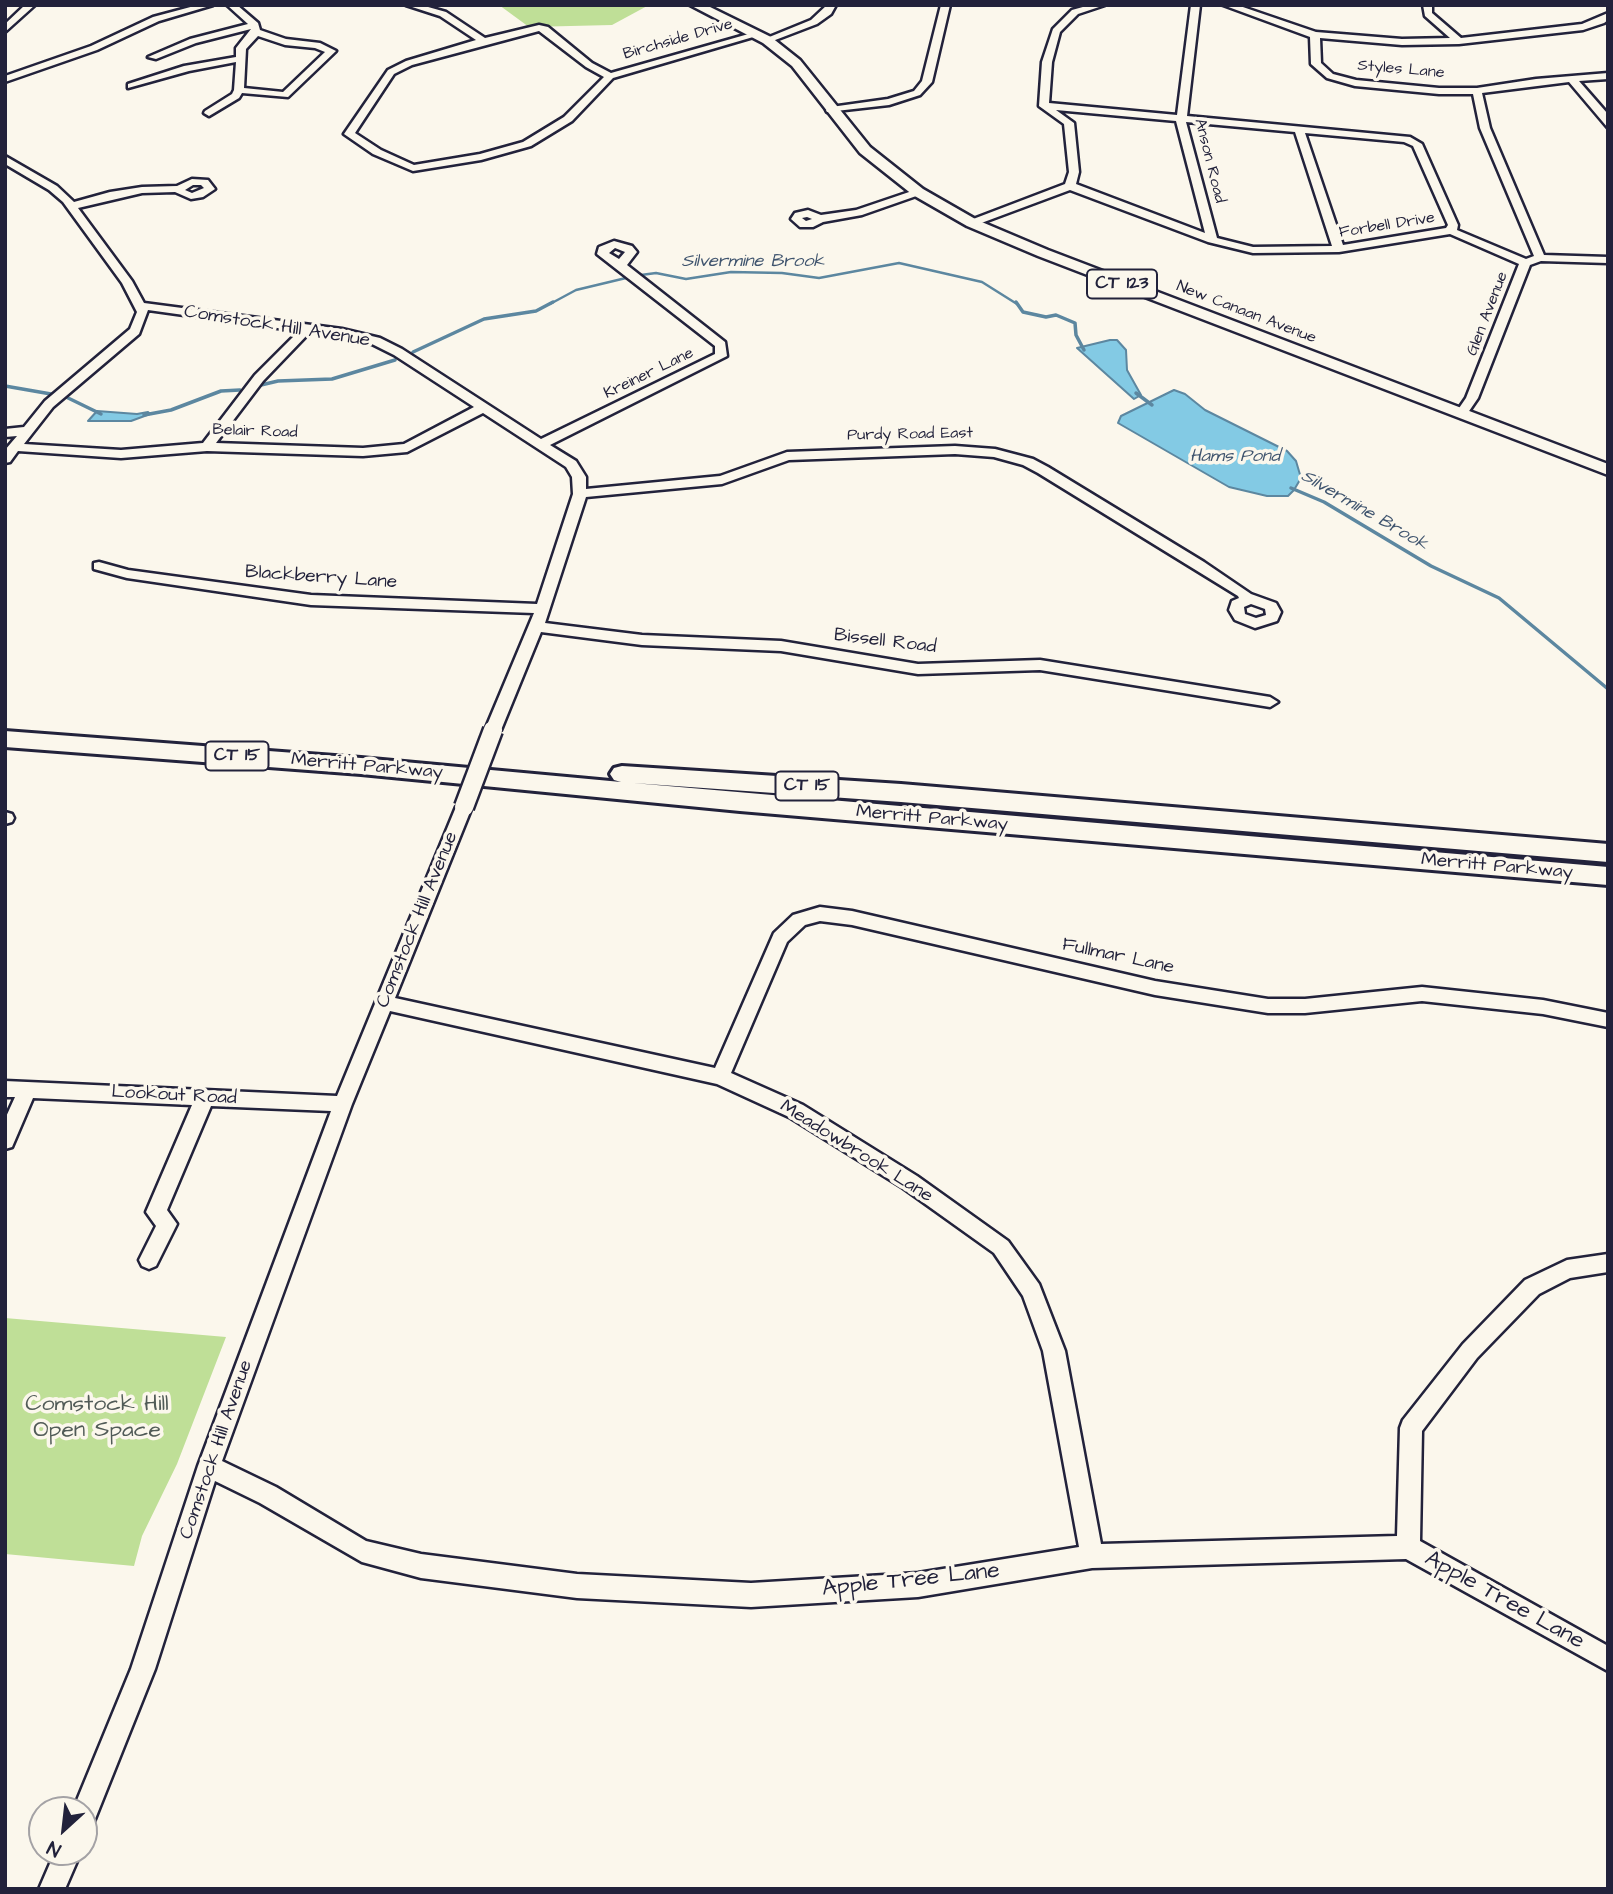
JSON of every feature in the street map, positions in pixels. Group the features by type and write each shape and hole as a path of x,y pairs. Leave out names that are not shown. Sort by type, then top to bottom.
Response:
{"highway":[{"name":"Merritt Parkway","path":"5,724 500,766 915,794 1608,853"},
{"name":"Merritt Parkway","path":"5,739 361,766 740,802 1608,876"}],"main road":[{"name":"New Canaan Avenue","path":"696,5 761,37 796,64 860,146 918,192 972,223 1055,258 1608,470"}],"street":[{"path":"5,29 31,5"},
{"path":"5,79 94,48 156,19 209,5"},
{"path":"231,5 255,29 285,42 317,45 331,51 285,95 239,90"},
{"path":"410,5 443,14 483,41"},
{"name":"Birchside Drive","path":"610,76 589,65 545,29 538,28 409,63 391,72 349,134 377,152 413,168 481,158 527,144 568,119 610,76 814,22 828,12 832,5"},
{"path":"831,110 889,102 917,93 928,82 946,5"},
{"path":"1069,123 1044,106 1047,62 1056,31 1076,12 1101,5"},
{"name":"Anson Road","path":"1196,5 1181,120 1212,240"},
{"path":"1227,5 1315,35 1402,42 1459,41 1583,27 1607,16 1602,5"},
{"path":"1427,5 1427,13 1459,41"},
{"path":"153,57 194,41 255,29"},
{"path":"209,113 236,96 239,90 241,48 255,29"},
{"name":"Styles Lane","path":"1315,35 1315,64 1340,80 1386,86 1477,91 1608,76"},
{"path":"131,86 187,68 239,59"},
{"path":"1572,79 1602,113 1608,125"},
{"path":"1477,91 1485,128 1540,258"},
{"name":"Forbell Drive","path":"1044,106 1406,139 1417,144 1452,225 1451,231 1339,249 1253,250 1212,240 1070,186"},
{"path":"972,223 1070,186 1074,172 1069,123 1077,110"},
{"path":"1299,130 1339,249"},
{"path":"5,159 54,188 72,206 142,306 143,316 135,331 49,404 5,459"},
{"path":"72,206 110,195 179,188"},
{"path":"820,219 858,213 918,192"},
{"path":"1451,231 1525,263"},
{"name":"Glen Avenue","path":"1461,414 1472,398 1525,263 1540,258 1608,260"},
{"name":"Kreiner Lane","path":"543,443 721,356 721,345 623,267"},
{"name":"Comstock Hill Avenue","path":"92,1796 142,1669 209,1466 343,1104 542,609 580,494 579,477 572,464 388,346 361,337 308,328 142,306"},
{"path":"207,447 260,379 308,328"},
{"name":"Belair Road","path":"15,447 121,454 207,447 363,452 407,448 484,407"},
{"path":"5,433 26,431"},
{"name":"Purdy Road East","path":"580,494 722,480 787,456 955,450 995,453 1028,462 1043,470 1243,593 1247,600"},
{"name":"Blackberry Lane","path":"99,566 127,574 311,600 542,609"},
{"name":"Bissell Road","path":"535,626 642,640 781,646 918,669 1040,665 1270,702"},
{"name":"Fullmar Lane","path":"720,1077 780,938 799,920 820,914 852,918 1155,988 1268,1006 1305,1006 1422,994 1543,1007 1608,1020"},
{"name":"Meadowbrook Lane","path":"384,1003 720,1077 796,1111 910,1182 1001,1247 1032,1291 1054,1351 1092,1556"},
{"name":"Lookout Road","path":"5,1089 343,1104"},
{"path":"5,1141 28,1089"},
{"path":"149,1261 167,1224 156,1212 205,1098"},
{"path":"1408,1547 1411,1428 1470,1351 1532,1287 1567,1269 1608,1263"},
{"name":"Apple Tree Lane","path":"209,1466 268,1495 362,1551 421,1566 577,1586 751,1595 918,1585 1092,1556 1408,1547 1608,1659"},
{"path":"52,1889 62,1866"}],"green space":[{"path":"499,5 649,5 612,25 529,27"},
{"name":"Comstock Hill Open Space","path":"5,1318 226,1337 177,1464 142,1536 134,1566 5,1554"}],"water":[{"path":"1117,340 1126,350 1127,370 1141,395 1134,399 1077,348"},
{"name":"Hams Pond","path":"1174,390 1185,394 1205,410 1287,451 1296,461 1301,478 1294,490 1288,496 1267,496 1229,487 1118,423 1121,416"},
{"path":"97,411 150,414 131,421 88,421"}],"waterway":[{"name":"Silvermine Brook","path":"641,275 656,273 686,279 731,272 782,273 819,278 899,263 982,282 1017,304"},
{"name":"Silvermine Brook","path":"550,304 576,290 626,278"},
{"name":"Silvermine Brook","path":"413,352 484,319 536,311 553,302"},
{"name":"Silvermine Brook","path":"1016,302 1023,312 1046,317 1056,315 1075,323 1076,335 1084,350"},
{"name":"Silvermine Brook","path":"261,385 278,381 332,379 395,360"},
{"name":"Silvermine Brook","path":"5,386 51,394"},
{"name":"Silvermine Brook","path":"144,415 171,410 221,391 240,390"},
{"name":"Silvermine Brook","path":"1136,393 1152,405"},
{"name":"Silvermine Brook","path":"64,396 101,414"},
{"name":"Silvermine Brook","path":"1291,488 1324,502 1431,566 1499,598 1608,689"}]}
